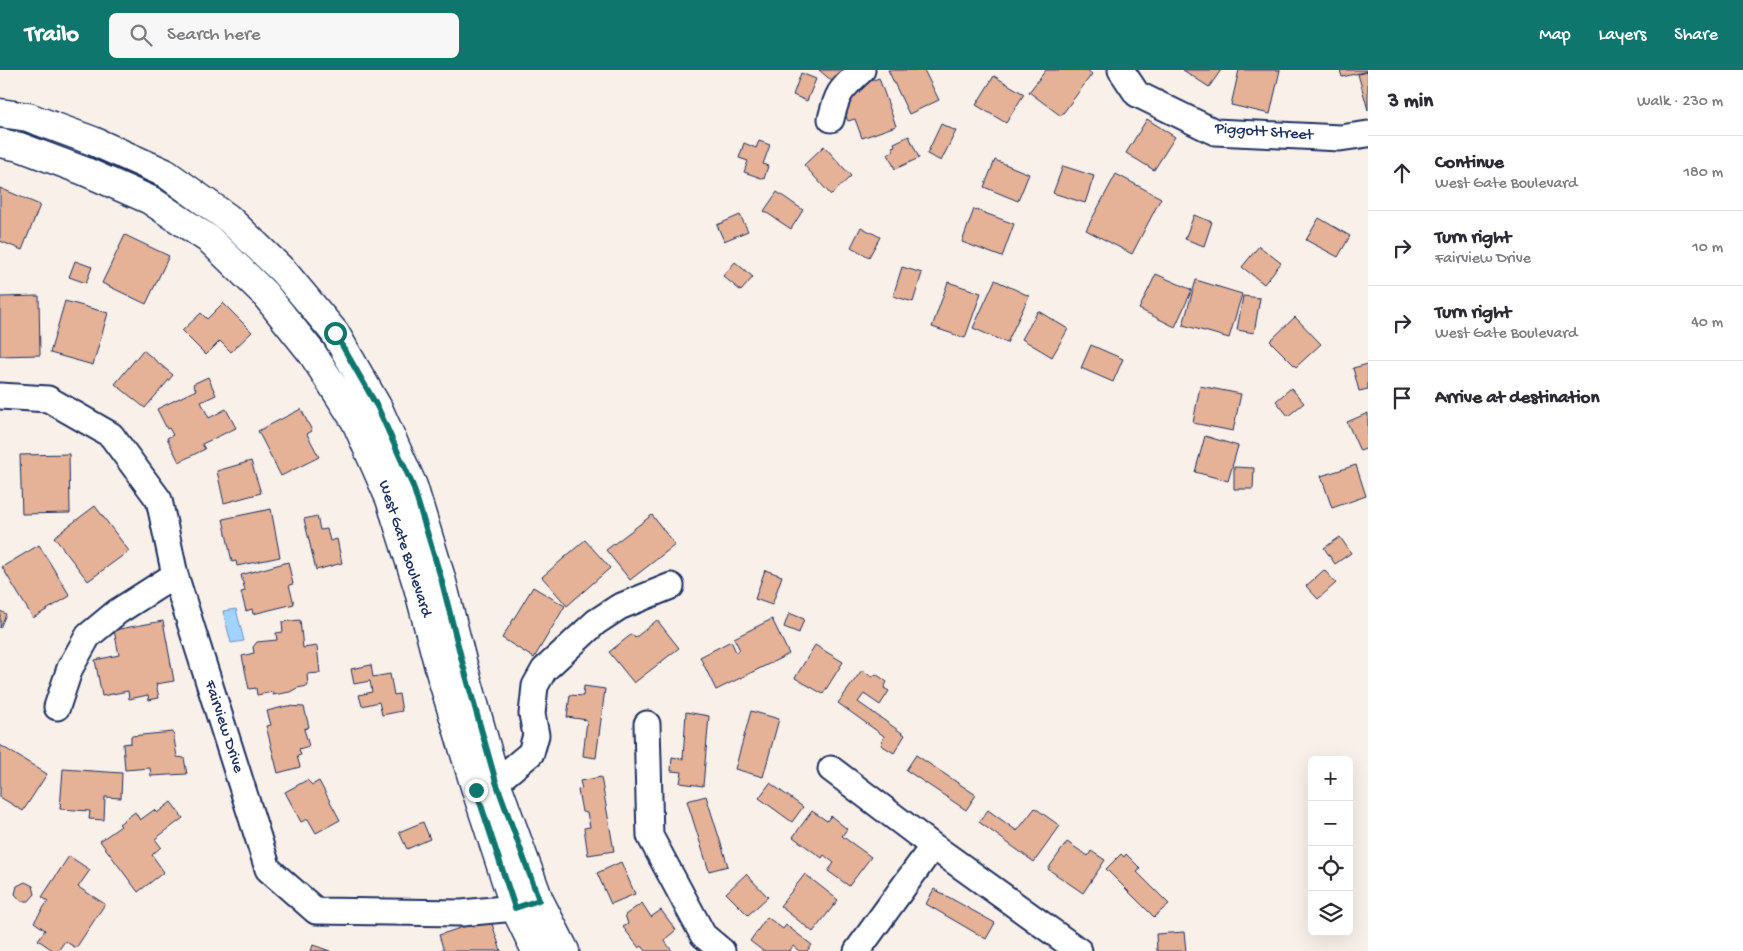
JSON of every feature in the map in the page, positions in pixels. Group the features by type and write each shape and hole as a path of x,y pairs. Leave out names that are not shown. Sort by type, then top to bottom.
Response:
{"street":[{"path":"831,119 836,98 841,90 862,70"},
{"name":"Piggott Street","path":"1121,70 1137,94 1215,132 1340,138 1368,134"},
{"name":"West Gate Boulevard","path":"0,112 28,117 75,134 165,173 228,218 284,272 335,333 378,408 413,486 441,578 496,782 527,904 536,951"},
{"name":"West Gate Boulevard","path":"0,143 84,170 150,200 210,240 264,293 312,353 356,422 390,498 418,587 446,693 527,904 565,951"},
{"name":"Fairview Drive","path":"0,396 48,399 111,436 159,500 175,575 268,869 316,911 462,913 527,904"},
{"path":"57,707 70,668 88,636 117,612 175,575"},
{"path":"496,782 532,754 536,734 532,714 535,686 544,670 596,622 619,607 671,586"},
{"path":"648,724 650,836 703,935 722,951"},
{"path":"831,768 933,846 1079,951"},
{"path":"857,951 933,846"}],"water":[{"path":"236,609 244,641 231,643 223,611"}],"building":[{"path":"819,70 842,70 833,82"},
{"path":"888,70 924,70 939,100 909,114"},
{"path":"1046,70 1087,70 1092,74 1061,116 1029,92"},
{"path":"1183,70 1221,70 1209,87"},
{"path":"1239,70 1280,70 1270,114 1231,105"},
{"path":"1340,70 1368,70 1368,71 1342,77"},
{"path":"1368,72 1368,110 1358,74"},
{"path":"801,73 816,79 807,101 793,95"},
{"path":"994,76 1024,94 1006,123 976,105"},
{"path":"879,78 896,126 862,138 855,119 848,121 841,104 845,90"},
{"path":"1147,119 1175,137 1154,170 1126,153"},
{"path":"941,124 956,131 941,161 927,154"},
{"path":"909,136 919,158 895,169 888,154 894,151 892,147 895,146 894,143"},
{"path":"759,141 770,145 763,164 768,166 764,179 744,172 748,161 739,158 744,143 756,148"},
{"path":"824,146 851,176 831,195 804,165"},
{"path":"995,160 1029,174 1018,201 984,187"},
{"path":"1063,166 1094,176 1085,203 1053,193"},
{"path":"1116,174 1161,198 1132,254 1086,230"},
{"path":"0,188 40,205 22,250 0,241"},
{"path":"777,192 803,210 791,229 764,211"},
{"path":"974,209 1014,224 1002,257 962,242"},
{"path":"740,215 748,231 724,241 717,225"},
{"path":"1194,215 1212,222 1204,246 1185,239"},
{"path":"1319,218 1350,236 1338,257 1306,240"},
{"path":"861,227 880,237 869,257 851,247"},
{"path":"125,235 169,256 146,304 102,283"},
{"path":"1259,246 1281,263 1264,284 1242,267"},
{"path":"75,261 92,267 86,283 69,277"},
{"path":"735,262 753,277 741,291 723,276"},
{"path":"902,267 922,273 913,302 893,296"},
{"path":"1156,274 1192,290 1175,327 1139,309"},
{"path":"995,280 1029,296 1007,343 973,328"},
{"path":"1196,280 1242,294 1229,338 1183,325"},
{"path":"948,282 981,293 965,338 932,327"},
{"path":"39,296 40,355 0,356 0,297"},
{"path":"1243,296 1260,298 1254,333 1237,330"},
{"path":"65,301 108,313 93,365 50,353"},
{"path":"223,303 252,332 231,352 220,341 206,355 182,331 201,313 207,319"},
{"path":"1038,311 1068,329 1052,357 1022,339"},
{"path":"1295,317 1321,344 1296,367 1270,341"},
{"path":"1091,345 1123,359 1113,382 1081,368"},
{"path":"143,350 173,375 145,408 115,384"},
{"path":"1368,364 1368,389 1359,391 1353,368"},
{"path":"208,377 216,395 201,402 209,418 226,409 236,428 202,444 205,449 179,462 167,438 173,435 169,428 167,429 157,409 196,390 193,384"},
{"path":"1200,386 1241,394 1233,431 1193,423"},
{"path":"1291,388 1304,403 1288,416 1276,401"},
{"path":"301,409 312,431 307,434 319,457 281,476 258,431"},
{"path":"1368,413 1368,448 1360,451 1347,422"},
{"path":"1205,436 1238,446 1228,481 1195,472"},
{"path":"69,454 70,513 22,514 20,455"},
{"path":"251,461 261,493 224,503 217,471"},
{"path":"1356,465 1366,496 1332,508 1321,476"},
{"path":"1234,467 1254,468 1253,489 1234,489"},
{"path":"95,506 129,551 88,581 54,537"},
{"path":"271,509 280,557 237,566 236,561 232,562 223,519"},
{"path":"652,515 675,545 630,580 606,550"},
{"path":"317,516 320,530 327,529 330,541 337,539 342,563 316,570 304,519"},
{"path":"1340,537 1351,553 1335,564 1324,548"},
{"path":"585,540 610,568 567,606 542,577"},
{"path":"39,545 70,596 33,618 2,567"},
{"path":"288,562 293,584 289,585 294,604 253,614 252,609 246,611 241,592 245,591 241,575"},
{"path":"765,570 782,576 772,605 755,599"},
{"path":"1324,570 1336,583 1318,599 1306,586"},
{"path":"533,587 565,606 534,658 502,638"},
{"path":"0,611 6,614 0,628"},
{"path":"789,613 804,619 799,633 784,627"},
{"path":"772,619 789,654 716,690 700,657 731,641 736,652 740,650 734,638"},
{"path":"300,620 303,648 317,646 320,673 307,674 308,686 273,695 273,692 257,695 256,688 249,689 242,656 254,653 253,647 257,642 277,640 276,633 283,632 282,622"},
{"path":"657,620 679,648 634,683 609,652 632,634 635,638"},
{"path":"163,621 174,681 156,684 159,698 149,700 148,695 129,699 128,691 102,696 95,660 119,655 114,630"},
{"path":"815,645 843,662 823,694 795,678"},
{"path":"371,665 373,677 390,674 394,695 399,694 402,711 382,715 379,702 362,706 359,695 372,692 370,681 354,684 351,669"},
{"path":"862,670 872,677 876,674 887,682 884,688 889,691 880,705 864,694 858,702 905,735 894,753 881,745 884,736 838,703"},
{"path":"584,686 605,689 596,758 583,756 587,720 567,717 570,695 583,696"},
{"path":"287,706 304,707 309,727 304,729 309,746 299,749 301,755 297,756 300,767 278,773 266,726 271,725 267,711"},
{"path":"751,711 779,719 763,777 735,769"},
{"path":"686,712 709,716 703,786 680,783 682,772 671,771 672,757 683,759"},
{"path":"173,732 177,757 184,758 187,774 151,776 150,768 125,770 123,744 131,743 131,736"},
{"path":"0,745 47,774 23,811 0,797"},
{"path":"916,755 976,795 966,810 906,770"},
{"path":"63,769 122,773 121,798 105,797 104,820 89,819 90,811 60,809"},
{"path":"601,777 614,851 588,855 584,828 590,827 587,813 582,812 578,790 582,789 580,781"},
{"path":"307,780 312,785 319,781 340,820 316,833 308,819 301,822 285,792"},
{"path":"770,783 803,807 792,822 759,798"},
{"path":"706,796 728,866 709,871 687,801"},
{"path":"171,802 183,818 155,839 161,847 152,855 164,872 138,892 100,841 121,826 119,824 135,812 140,820 154,810 157,813"},
{"path":"1035,808 1060,826 1034,862 979,822 988,810 1017,831"},
{"path":"812,811 827,821 831,816 847,829 842,836 871,857 849,886 828,871 834,863 824,855 822,858 793,837"},
{"path":"423,822 430,839 407,849 399,832"},
{"path":"1067,842 1088,856 1091,851 1105,860 1083,893 1048,869"},
{"path":"1121,854 1124,857 1126,854 1141,869 1137,872 1169,904 1154,917 1106,869"},
{"path":"69,856 90,870 78,887 105,904 76,948 65,941 58,951 54,951 38,940 45,930 34,922 48,901 42,897"},
{"path":"621,862 635,894 611,904 597,873"},
{"path":"746,874 768,897 748,915 726,893"},
{"path":"805,874 838,900 813,932 780,906"},
{"path":"25,882 33,886 35,894 29,901 21,901 15,894 17,886"},
{"path":"934,889 995,923 986,939 926,904"},
{"path":"642,903 651,917 661,910 676,930 664,940 672,951 646,951 642,946 639,948 623,927 628,924 625,915"},
{"path":"767,917 783,929 786,925 812,945 807,951 799,951 793,946 791,951 763,951 750,941"},
{"path":"490,918 501,951 444,951 439,935"},
{"path":"1184,932 1186,951 1157,951 1156,934"},
{"path":"313,945 330,951 311,951"}],"route":[{"path":"335,333 378,408 413,486 441,578 496,782 539,900 515,908 476,790"}]}
